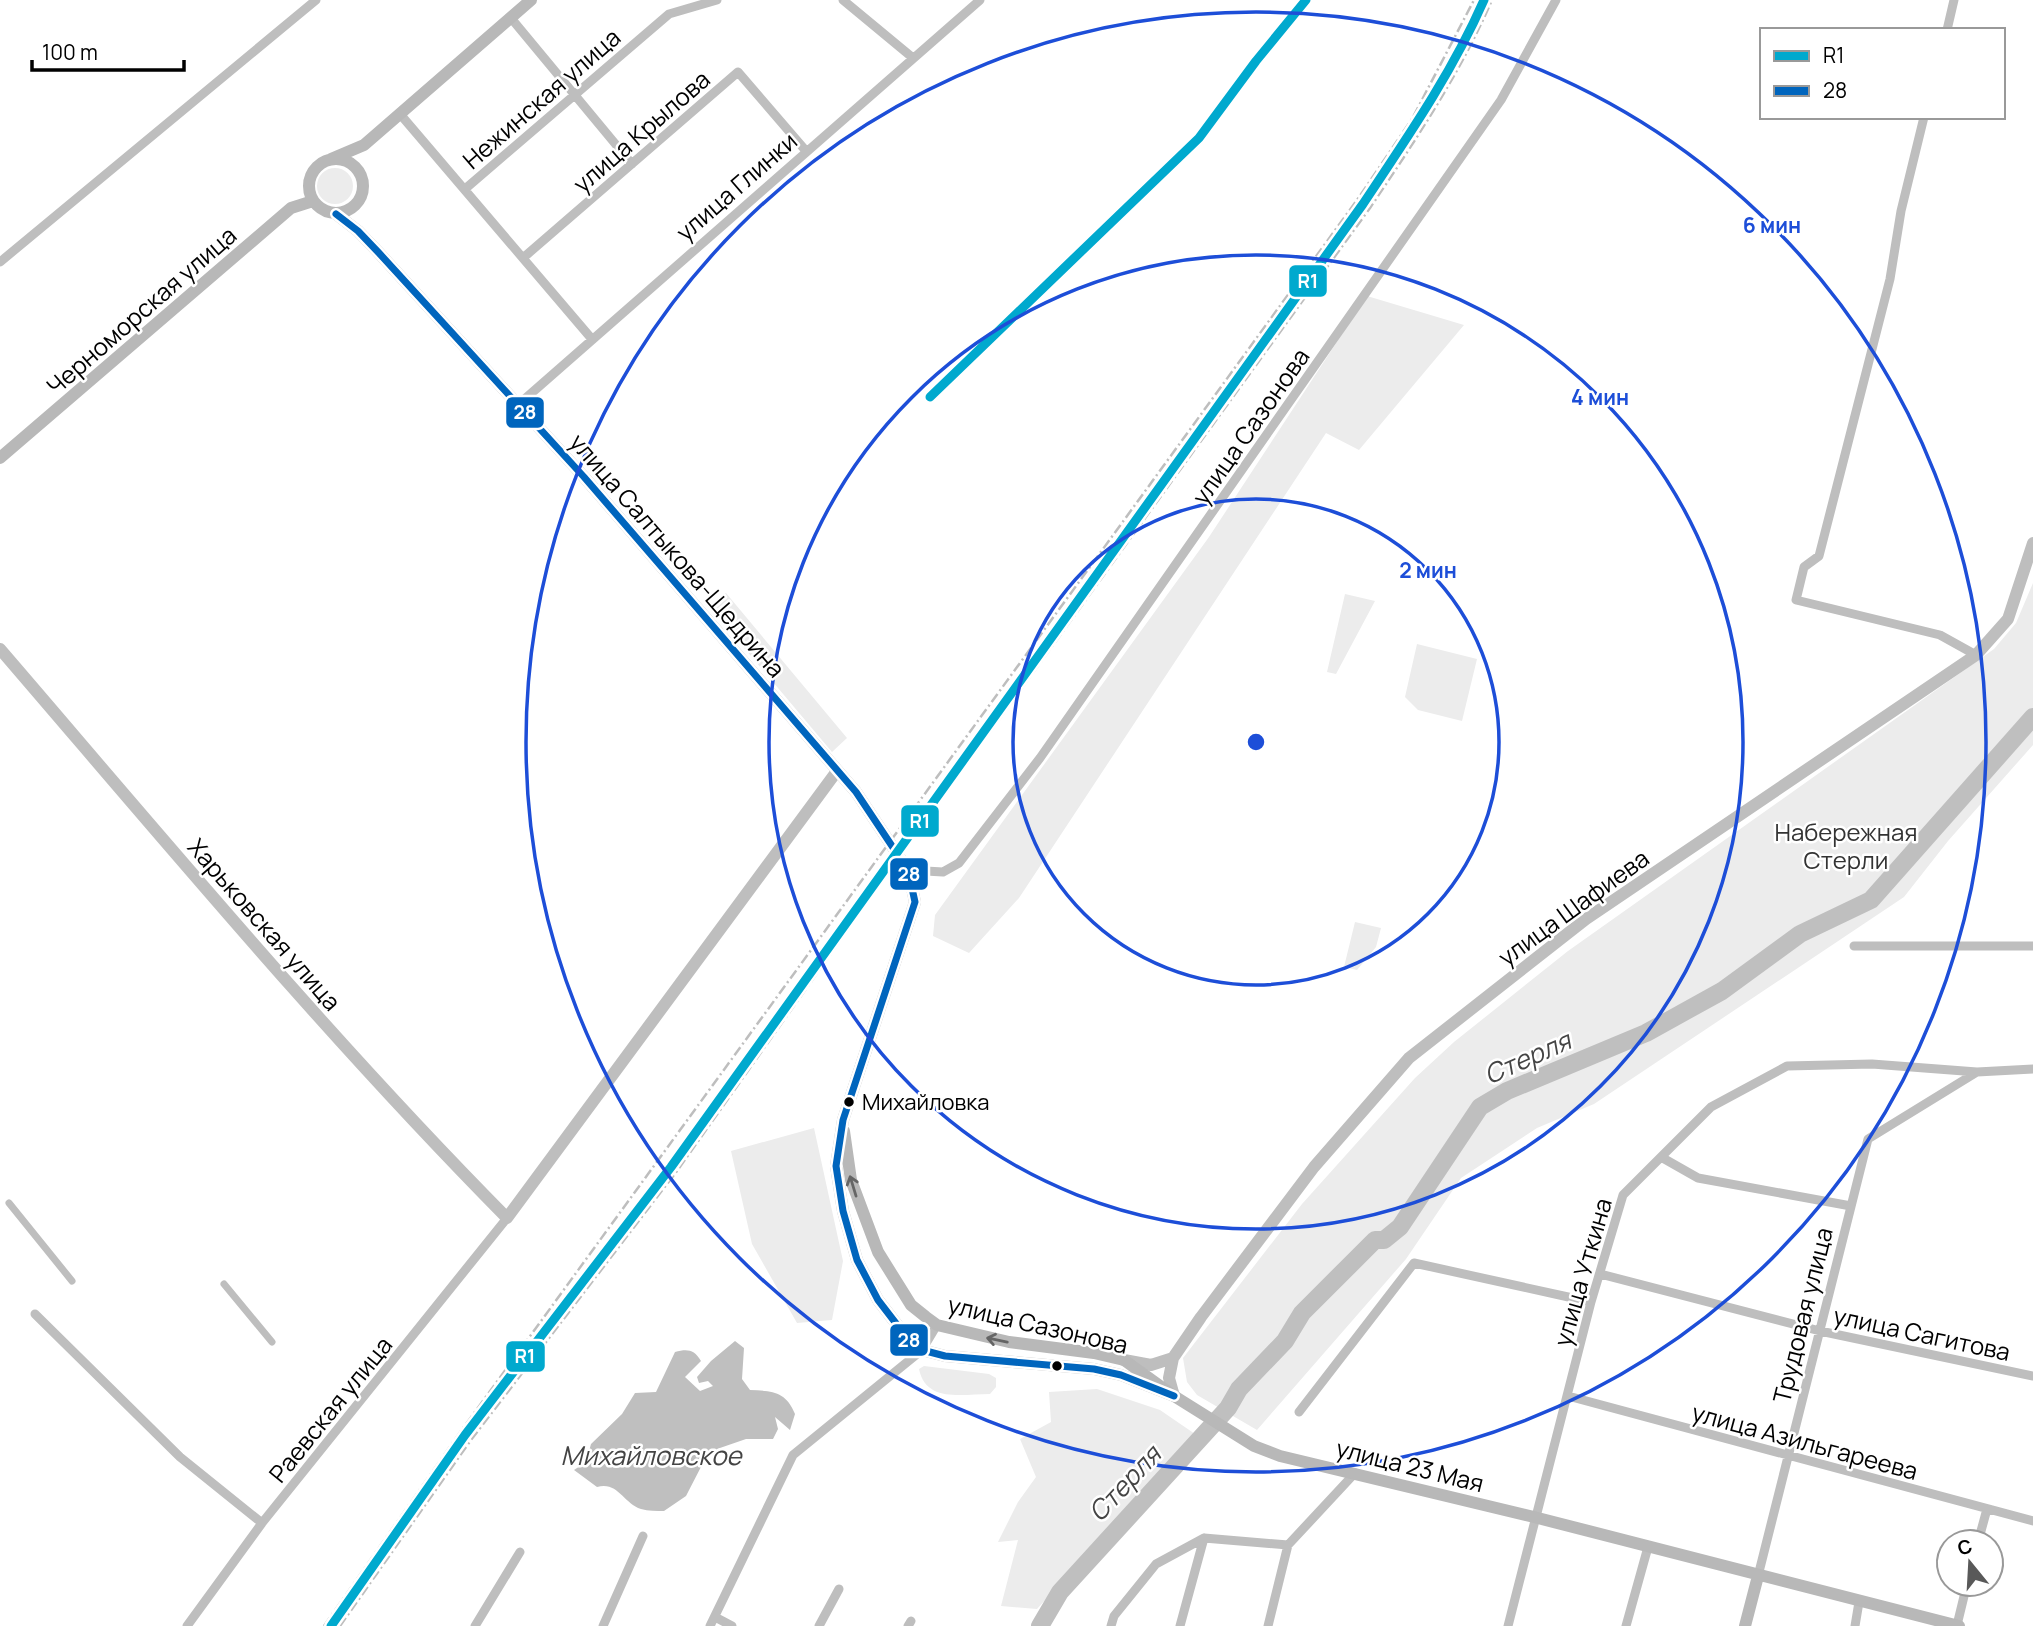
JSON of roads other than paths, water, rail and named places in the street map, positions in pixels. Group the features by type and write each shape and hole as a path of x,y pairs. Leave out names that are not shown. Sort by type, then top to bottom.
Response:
{"main road":[{"path":"291,208 316,167 364,145 531,0"},
{"path":"358,231 356,205 363,190 360,174 364,145"},
{"path":"331,159 348,162 360,174"},
{"path":"311,175 309,193 319,208 336,214 356,205"},
{"name":"Черноморская улица","path":"0,458 291,208 313,201"},
{"name":"улица Салтыкова-Щедрина","path":"336,214 358,231 519,404 856,792 908,870 915,902 910,917"},
{"name":"улица Сазонова","path":"910,917 843,1120 836,1166 843,1210 857,1260 878,1300 908,1339 922,1350 944,1356 1094,1368 1121,1375 1174,1396"},
{"name":"улица Сазонова","path":"843,1120 850,1180 878,1252 911,1305 937,1325 1009,1342 1094,1353 1124,1360 1174,1396"},
{"name":"улица 23 Мая","path":"1174,1396 1254,1446 1280,1456 1534,1517 1958,1626"},
{"name":"Трудовая улица","path":"1745,1626 1758,1576"}],"street":[{"path":"0,262 316,0"},
{"name":"Нежинская улица","path":"465,190 669,14 717,0"},
{"path":"843,0 913,58"},
{"name":"улица Глинки","path":"519,404 591,338 980,0"},
{"name":"улица Сазонова","path":"908,870 934,873 951,869 959,863 1040,758 1367,296 1501,100 1556,0"},
{"path":"1947,28 1954,0"},
{"path":"511,18 632,164"},
{"name":"улица Крылова","path":"523,258 738,72 806,150"},
{"path":"400,114 591,338"},
{"path":"1924,119 1901,211 1890,279 1819,556 1804,567 1796,600 1940,635 1976,655"},
{"name":"улица Шафиева","path":"1173,1357 1314,1167 1409,1058 1586,919 1976,655 2008,619 2033,543"},
{"name":"Харьковская улица","path":"0,649 278,973 412,1122 507,1218"},
{"path":"507,1218 837,771"},
{"path":"1854,946 2033,946"},
{"name":"улица Уткина","path":"1508,1626 1591,1302 1623,1195 1710,1107 1787,1066 1872,1064 1978,1072 2033,1069"},
{"name":"Трудовая улица","path":"1758,1576 1868,1139 1978,1072"},
{"path":"1661,1157 1698,1178 1851,1206"},
{"path":"9,1203 72,1281"},
{"name":"Раевская улица","path":"187,1626 262,1523 507,1218"},
{"path":"1299,1412 1414,1263 1591,1302"},
{"name":"улица Сагитова","path":"1600,1273 1820,1331 2033,1376"},
{"path":"224,1284 272,1342"},
{"path":"35,1314 180,1457 262,1523"},
{"path":"732,1626 712,1621 793,1455 922,1350 937,1325"},
{"path":"1094,1353 1098,1360 1094,1368"},
{"path":"1124,1360 1151,1365 1173,1357"},
{"path":"1173,1357 1169,1378 1174,1396"},
{"name":"улица Азильгареева","path":"1568,1396 2033,1521"},
{"path":"1268,1626 1288,1545 1355,1473"},
{"path":"1982,1528 1987,1509"},
{"path":"603,1626 643,1536"},
{"path":"1111,1626 1114,1616 1156,1564 1204,1538 1288,1545"},
{"path":"1180,1626 1204,1538"},
{"path":"1626,1626 1648,1547"},
{"path":"475,1626 520,1552"},
{"path":"819,1626 839,1589"},
{"path":"1958,1626 1965,1598"},
{"path":"1855,1626 1859,1602"}],"water":[{"name":"Михайловское","path":"735,1341 744,1348 742,1379 750,1390 772,1392 787,1401 795,1414 790,1430 775,1417 778,1429 773,1439 746,1439 717,1449 703,1463 686,1496 664,1511 641,1509 610,1487 597,1487 574,1470 586,1462 591,1444 622,1414 635,1393 656,1392 675,1352 690,1351 701,1361 685,1377 700,1391 713,1386 708,1381 699,1383 697,1377"}],"waterway":[{"name":"Стерля","path":"1040,1626 1060,1592 1228,1408 1239,1389 1285,1341 1302,1313 1375,1240 1384,1240 1400,1227 1480,1107 1507,1091 1646,1033 1722,991 1800,934 1871,900 2033,717"}],"railway":[{"path":"930,397 1199,138 1256,61 1306,0"},
{"path":"324,1626 461,1431 1357,200 1412,119 1474,0"},
{"path":"340,1626 471,1440 677,1171 900,856 1370,208 1451,81 1492,0"}],"place":[{"name":"Михайловка","path":"849,1102"}],"park label":[{"name":"Набережная Стерли","path":"1846,845"}]}
